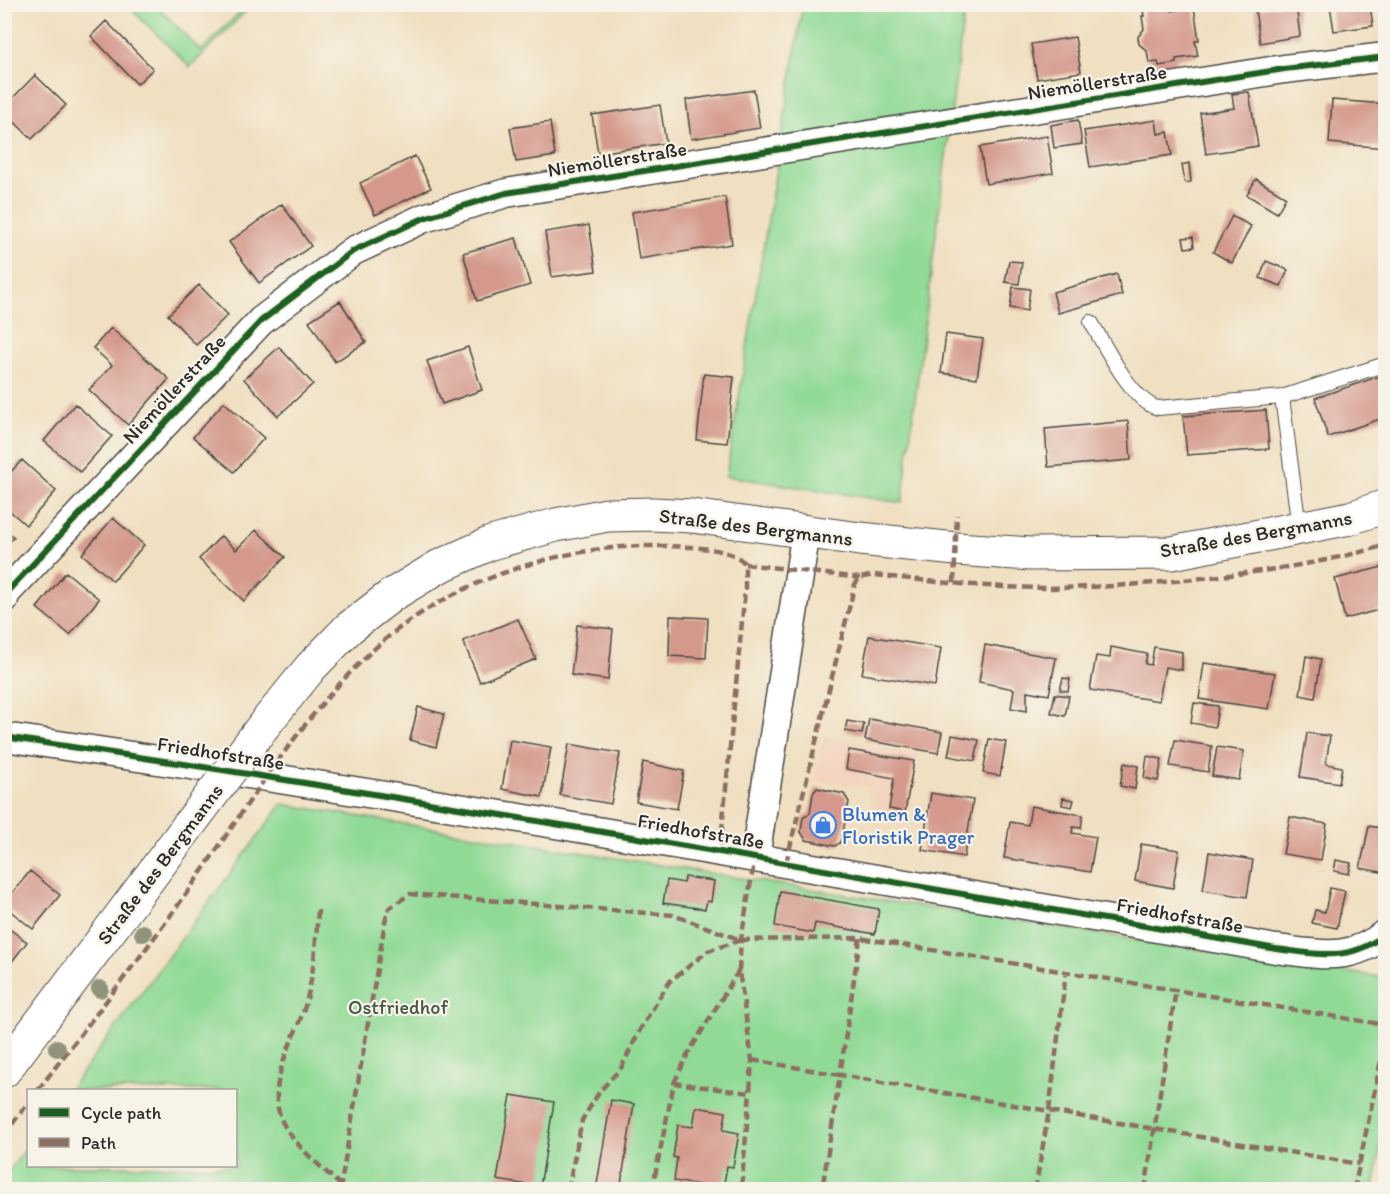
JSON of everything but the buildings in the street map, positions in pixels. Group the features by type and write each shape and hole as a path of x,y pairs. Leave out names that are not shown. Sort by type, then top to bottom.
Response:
{"main road":[{"name":"Straße des Bergmanns","path":"4,1071 310,667 349,627 392,596 438,567 491,543 555,525 619,515 652,514 692,516 956,549 1030,554 1172,553 1350,519 1386,506"}],"street":[{"name":"Niemöllerstraße","path":"4,599 5,594 261,321 353,251 424,218 506,193 1272,71 1386,57"},
{"name":"Friedhofstraße","path":"755,857 806,531"},
{"name":"Friedhofstraße","path":"4,737 187,763 755,857 1265,947 1330,955 1355,952 1386,933"}],"lane":[{"path":"1091,321 1119,369 1143,401 1158,408 1282,397 1386,364"},
{"path":"1282,397 1299,528"}],"shaded area":[{"path":"824,737 918,754 907,813 875,809 867,787 814,780"}],"green space":[{"path":"127,5 156,5 201,51 247,5 252,5 190,67"},
{"path":"803,5 965,5 902,503 726,476"},
{"name":"Ostfriedhof","path":"282,804 770,883 1385,978 1386,1113 1374,1189 5,1190 4,1178 27,1147 27,1167 237,1167 237,1089 70,1089"}],"marked path":[{"path":"954,583 957,515"},
{"path":"786,863 855,584 860,578 874,575 1006,587 1109,586 1277,569 1386,545"},
{"path":"39,1089 135,964 298,734 346,677 372,651 431,607 501,574 575,553 649,546 715,550 728,553 745,564 745,590 720,851"},
{"path":"745,564 860,578"},
{"path":"739,970 741,940 755,857"},
{"path":"340,1190 385,922 389,908 410,894 673,915 741,940 708,951 669,982 641,1028 621,1068 600,1091 582,1120 568,1190"},
{"path":"318,910 311,982 305,1006 282,1064 277,1095 278,1110 289,1133 341,1186"},
{"path":"860,938 840,1075 1049,1111 1066,972"},
{"path":"741,940 860,938 1386,1025"},
{"path":"674,1083 689,1052 739,970 752,1060 750,1093"},
{"path":"1145,1190 1176,989"},
{"path":"1354,1190 1386,1036"},
{"path":"752,1060 840,1075 822,1190"},
{"path":"652,1190 674,1083 750,1093 741,1190"},
{"path":"4,1135 27,1104"},
{"path":"1035,1190 1049,1111 1359,1164"}],"cycle path":[{"path":"4,599 5,594 261,321 353,251 424,218 506,193 1284,69 1386,57"},
{"path":"4,737 482,812 1276,949 1320,954 1347,953 1373,943 1386,933"}],"place":[{"name":"Blumen & Floristik Prager","path":"823,825"}]}
